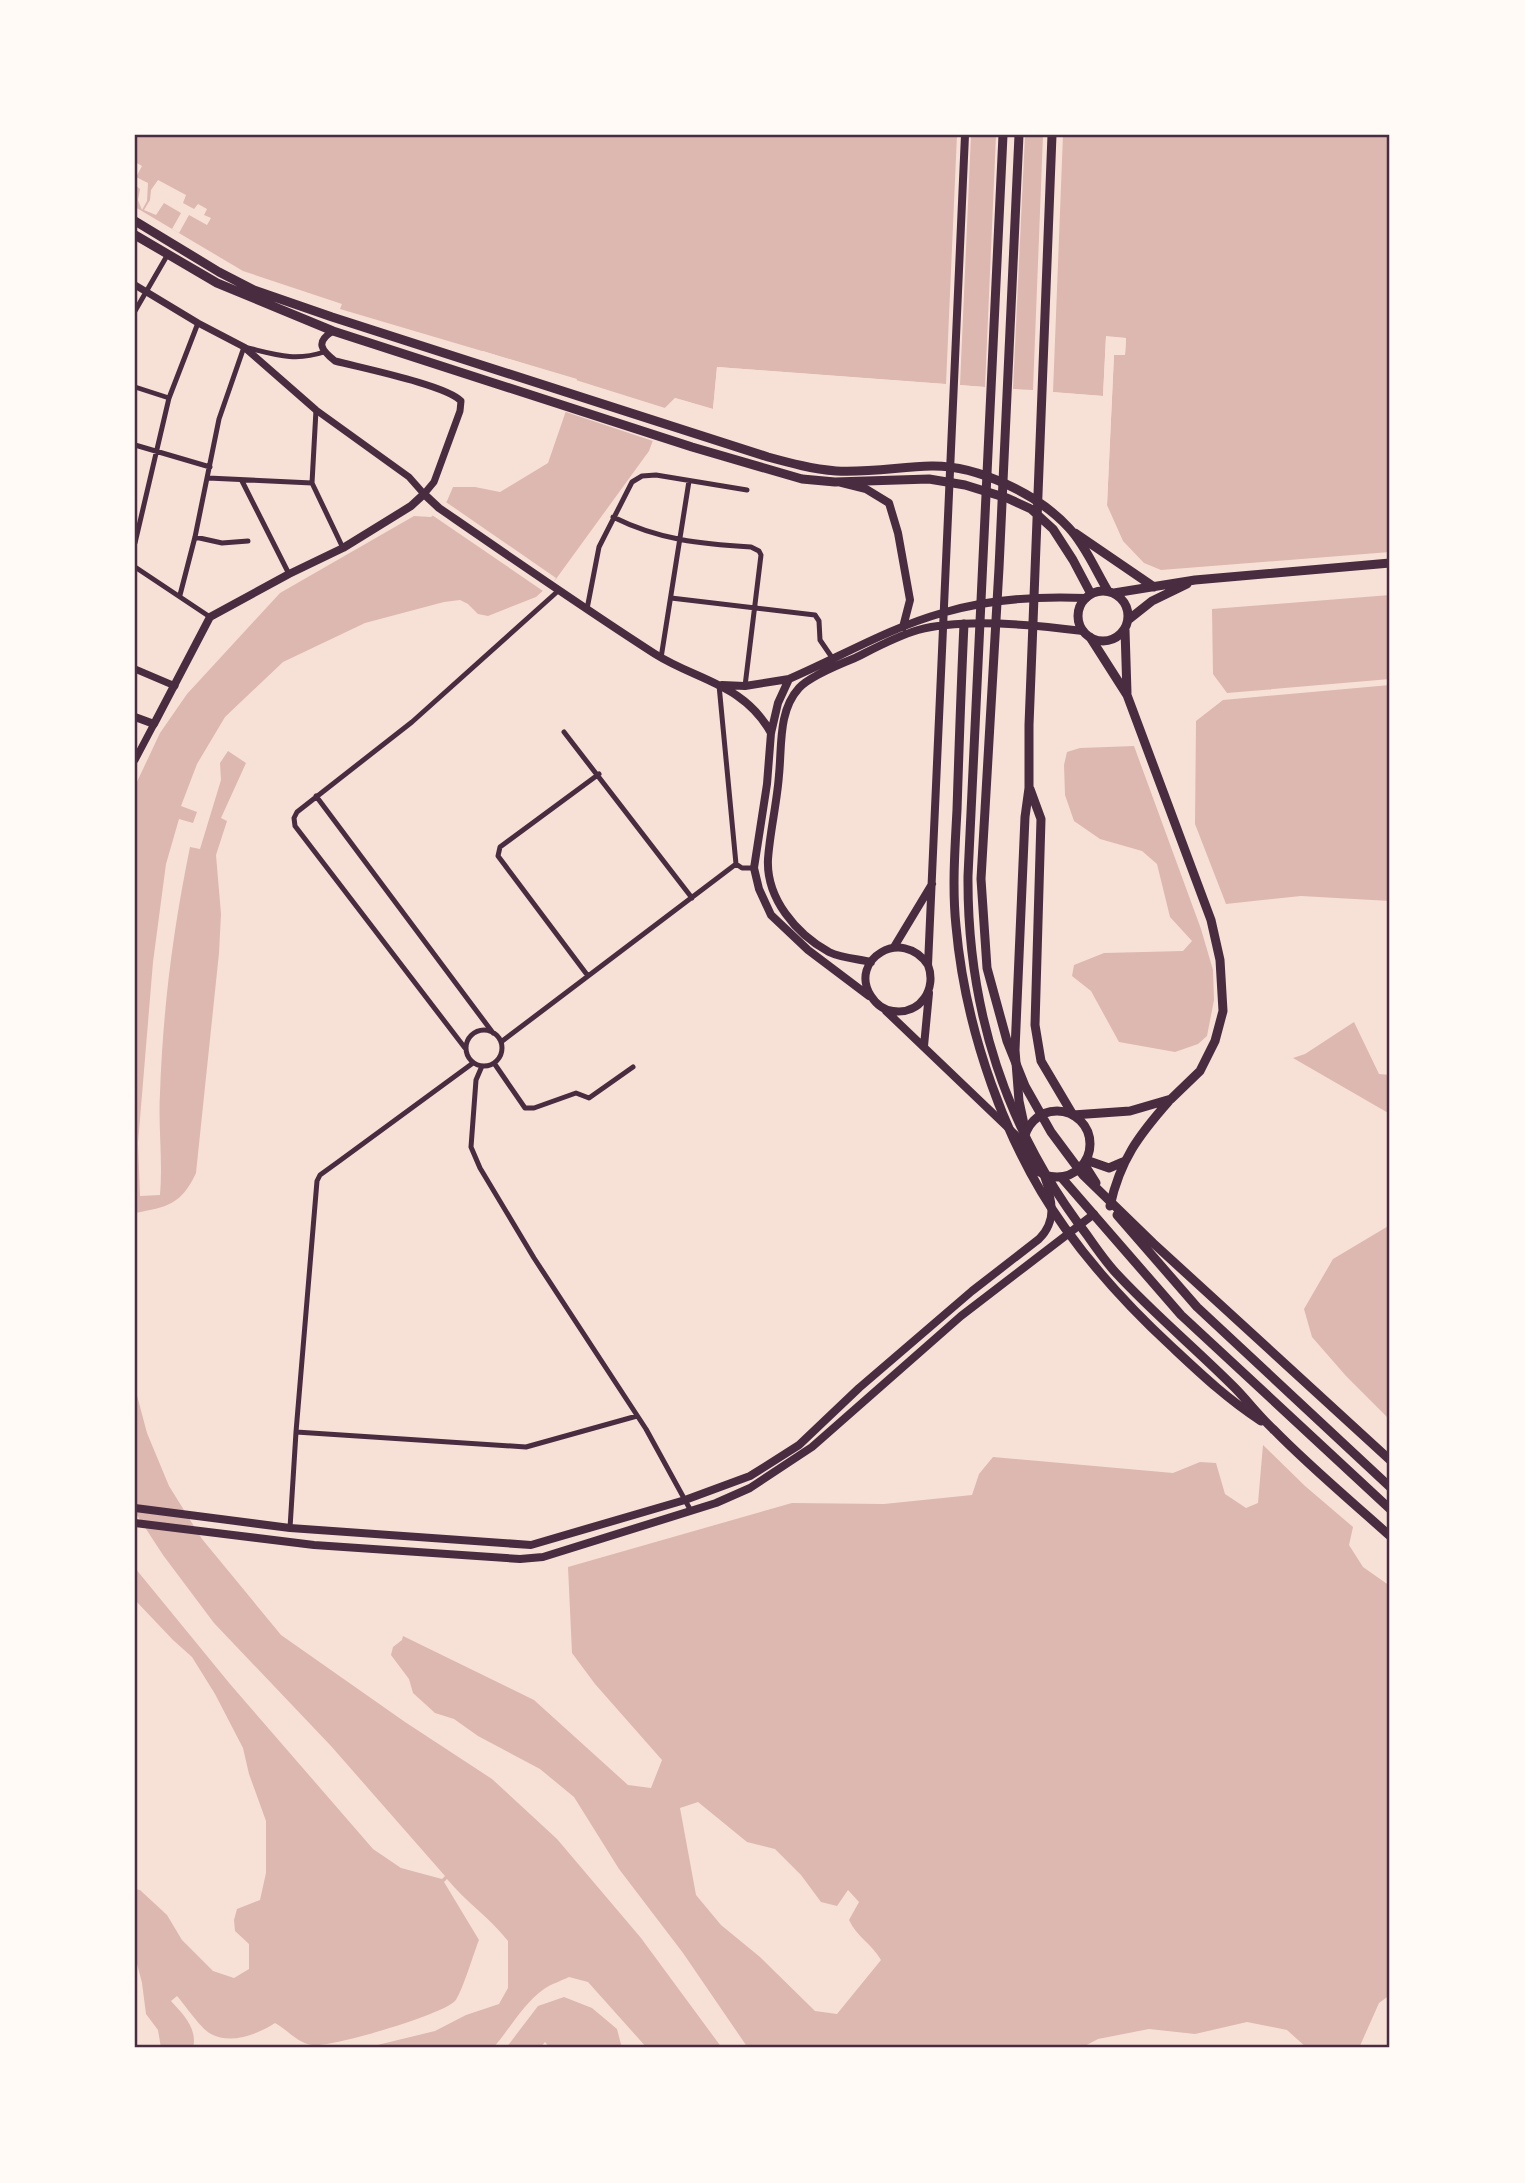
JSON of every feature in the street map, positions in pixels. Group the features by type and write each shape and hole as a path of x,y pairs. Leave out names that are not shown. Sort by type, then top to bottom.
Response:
{"main road":[{"path":"924,1046 931,976 928,965 965,135"},
{"path":"1003,135 968,876 970,944 987,1036 1018,1125 1037,1162 1065,1206 1114,1271 1162,1321 1234,1387 1273,1430 1390,1536"},
{"path":"1019,135 999,568 981,879 987,968 1007,1041 1025,1086 1051,1132 1083,1175 1143,1234 1390,1460"},
{"path":"1025,1131 1037,1117 1046,1112 1065,1111 1073,1115 1082,1121 1090,1140 1085,1162 1074,1173 1061,1177 1044,1175 1026,1158 1015,1050 1025,817 1029,788 1029,725 1052,135"},
{"path":"135,221 254,290 696,435 804,466 838,471 935,466 966,470 1027,494 1071,530 1154,587"},
{"path":"135,234 217,283 333,331 692,447 791,476 866,489 889,503 898,533 910,600 903,627"},
{"path":"835,482 929,479 965,485 1007,498 1031,509 1053,528 1073,560 1088,596"},
{"path":"135,717 154,724 210,617 343,548 411,506 424,494 439,508 556,589 661,658 719,685 754,707 771,733"},
{"path":"1071,530 1111,592 1127,607 1127,695"},
{"path":"719,685 745,686 789,678 903,627 967,606 1050,597 1088,596 1195,580 1390,563"},
{"path":"871,962 831,953 805,935 780,908 771,887 768,861 779,776 782,727 788,704 800,686 841,664 916,631 953,624 1086,634 1109,640 1120,635 1126,625 1152,601 1195,580"},
{"path":"1088,596 1079,610 1079,624 1127,695 1211,920 1223,984 1223,1011 1215,1041 1200,1072 1148,1125 1123,1162 1110,1206"},
{"path":"952,610 953,624"},
{"path":"964,624 954,891 959,954 975,1031 1001,1108 1025,1161 1063,1227 1123,1298 1225,1397 1273,1430"},
{"path":"789,678 778,703 771,733 767,784 754,868 759,889 771,915 808,950 873,999 1023,1142"},
{"path":"1029,788 1041,819 1035,1025 1041,1061 1073,1115"},
{"path":"894,947 933,883"},
{"path":"873,999 866,981 871,962 883,951 894,947 914,950 928,965"},
{"path":"881,1007 894,1011 914,1008 924,999 930,988"},
{"path":"1073,1115 1130,1111 1171,1099"},
{"path":"1085,1162 1109,1168 1123,1162"},
{"path":"1085,1162 1110,1206 1197,1307 1390,1488"},
{"path":"135,1508 290,1528 531,1545 685,1500 750,1476 799,1446 859,1388 962,1300 1040,1239 1047,1231 1052,1215 1052,1197 1044,1175"},
{"path":"1061,1177 1181,1315 1390,1509"},
{"path":"135,1523 243,1538 520,1559 543,1557 691,1511 750,1488 812,1447 961,1316 1094,1214"},
{"path":"334,1545 336,1531"}],"street":[{"path":"135,311 168,254"},
{"path":"135,285 244,347 316,410 409,477 424,494 433,481 460,411 461,401 454,394 433,387 335,361 321,346 324,337 333,331"},
{"path":"135,543 169,398 198,323"},
{"path":"244,347 281,356 305,358 324,352"},
{"path":"180,596 219,419 244,347"},
{"path":"135,387 169,398"},
{"path":"316,410 312,483 343,548"},
{"path":"135,445 210,467"},
{"path":"587,609 598,547 632,482 642,476 656,475 747,490"},
{"path":"208,478 312,483"},
{"path":"242,481 289,574"},
{"path":"661,658 689,481"},
{"path":"613,517 644,531 681,541 751,547 759,551 761,555 756,609 745,686"},
{"path":"195,537 222,543 248,541"},
{"path":"135,567 210,617"},
{"path":"465,1048 295,826 293,818 297,811 412,722 556,589"},
{"path":"671,598 815,615 819,621 820,640 833,659"},
{"path":"135,670 175,686"},
{"path":"719,685 736,864"},
{"path":"135,760 154,724"},
{"path":"564,732 692,898"},
{"path":"588,976 498,856 500,847 598,774"},
{"path":"316,796 501,1042 501,1054 494,1063 482,1066 473,1063 467,1057 466,1042 475,1032 481,1030 493,1033"},
{"path":"736,864 742,868 754,868"},
{"path":"501,1042 736,864"},
{"path":"290,1528 317,1181 320,1175 473,1063"},
{"path":"494,1063 525,1108 534,1108 576,1093 589,1098 633,1067"},
{"path":"482,1066 476,1080 471,1147 480,1168 540,1269 637,1416 691,1511"},
{"path":"296,1432 526,1447 637,1416"}],"shaded area":[{"path":"135,135 1390,135 1390,552 1161,570 1144,563 1123,541 1107,505 1114,354 1125,355 1126,338 1106,337 1103,396 717,367 713,409 675,398 665,408 649,451 556,579 536,597 488,616 478,614 460,600 365,623 283,662 225,717 197,764 181,806 197,812 193,823 179,819 166,864 153,962 138,1143 140,1196 160,1195 161,1061 174,939 190,847 200,849 221,780 220,763 228,751 246,763 221,818 227,821 216,855 221,914 219,953 196,1173 185,1192 172,1203 135,1213 135,786 160,733 187,694 280,593 414,516 431,517 447,501 453,487 475,487 500,492 548,463 577,379 340,309 342,304 243,271 135,207"},
{"path":"1390,595 1390,679 1227,693 1213,674 1212,609"},
{"path":"1390,685 1390,901 1301,896 1226,904 1195,824 1196,721 1223,700"},
{"path":"1134,746 1201,929 1213,970 1214,1000 1207,1036 1198,1044 1175,1052 1119,1042 1091,991 1072,976 1074,965 1104,953 1183,951 1192,941 1170,917 1157,864 1142,851 1100,839 1074,821 1065,795 1064,765 1067,752 1080,748"},
{"path":"1354,1022 1379,1074 1390,1075 1390,1114 1293,1058 1305,1054"},
{"path":"1390,1225 1390,1420 1312,1337 1304,1309 1333,1259"},
{"path":"135,1388 147,1433 169,1486 202,1539 281,1635 492,1779 557,1839 641,1938 722,2048 647,2048 588,1982 569,1977 536,1995 493,2048 365,2048 435,2031 466,2015 499,2004 508,1988 508,1941 447,1879 444,1882 479,1940 458,1997 446,2007 409,2022 362,2036 312,2045 297,2039 275,2023 244,2037 219,2037 203,2027 177,1996 171,2001 191,2028 193,2048 161,2048 158,2030 146,2014 135,1956 135,1889 140,1890 167,1915 182,1940 213,1971 234,1978 249,1969 249,1944 235,1931 234,1920 237,1909 260,1900 266,1873 266,1821 243,1748 215,1694 192,1657 135,1600 135,1568 230,1684 373,1849 401,1868 442,1879 445,1876 331,1746 214,1623 163,1555 135,1512"},
{"path":"1263,1445 1353,1527 1349,1545 1363,1567 1390,1586 1390,1995 1379,2003 1359,2048 1307,2048 1287,2030 1247,2022 1195,2034 1149,2029 1098,2039 1081,2048 748,2048 683,1953 619,1869 574,1797 540,1769 478,1736 454,1719 435,1713 413,1693 409,1679 391,1655 393,1647 403,1636 534,1700 628,1785 651,1788 662,1760 595,1684 572,1653 568,1567 792,1503 884,1504 972,1495 979,1474 993,1457 1173,1473 1200,1462 1216,1463 1225,1494 1246,1508 1258,1503","holes":["698,1802 747,1842 775,1849 801,1875 821,1902 837,1906 848,1890 859,1902 849,1920 881,1960 837,2014 815,2011 760,1957 721,1925 696,1895 680,1808"]},
{"path":"564,1997 592,2008 617,2029 622,2048 550,2048 545,2042 540,2048 506,2048 538,2006"}],"pier":[{"path":"957,135 971,135 960,385 985,387 996,135 1025,135 1013,389 1033,390 1043,135 1063,135 1053,392 1103,396 1106,336 1126,338 1125,355 1114,355 1107,505 1104,504 1110,354 1113,351 1122,352 1123,341 1109,340 1106,396 1103,399 720,371 716,411 676,402 668,410 656,442 563,411 572,381 482,355 483,351 665,408 675,398 713,409 717,367 946,384"},
{"path":"135,162 142,166 136,177 148,183 147,201 142,210 138,200 140,189 135,185"},
{"path":"158,180 186,195 183,203 194,209 198,204 207,209 204,215 211,218 207,225 189,215 179,233 172,229 181,213 164,203 156,215 144,210 150,200 151,190"},
{"path":"443,500 556,578 546,593 432,515"}]}
